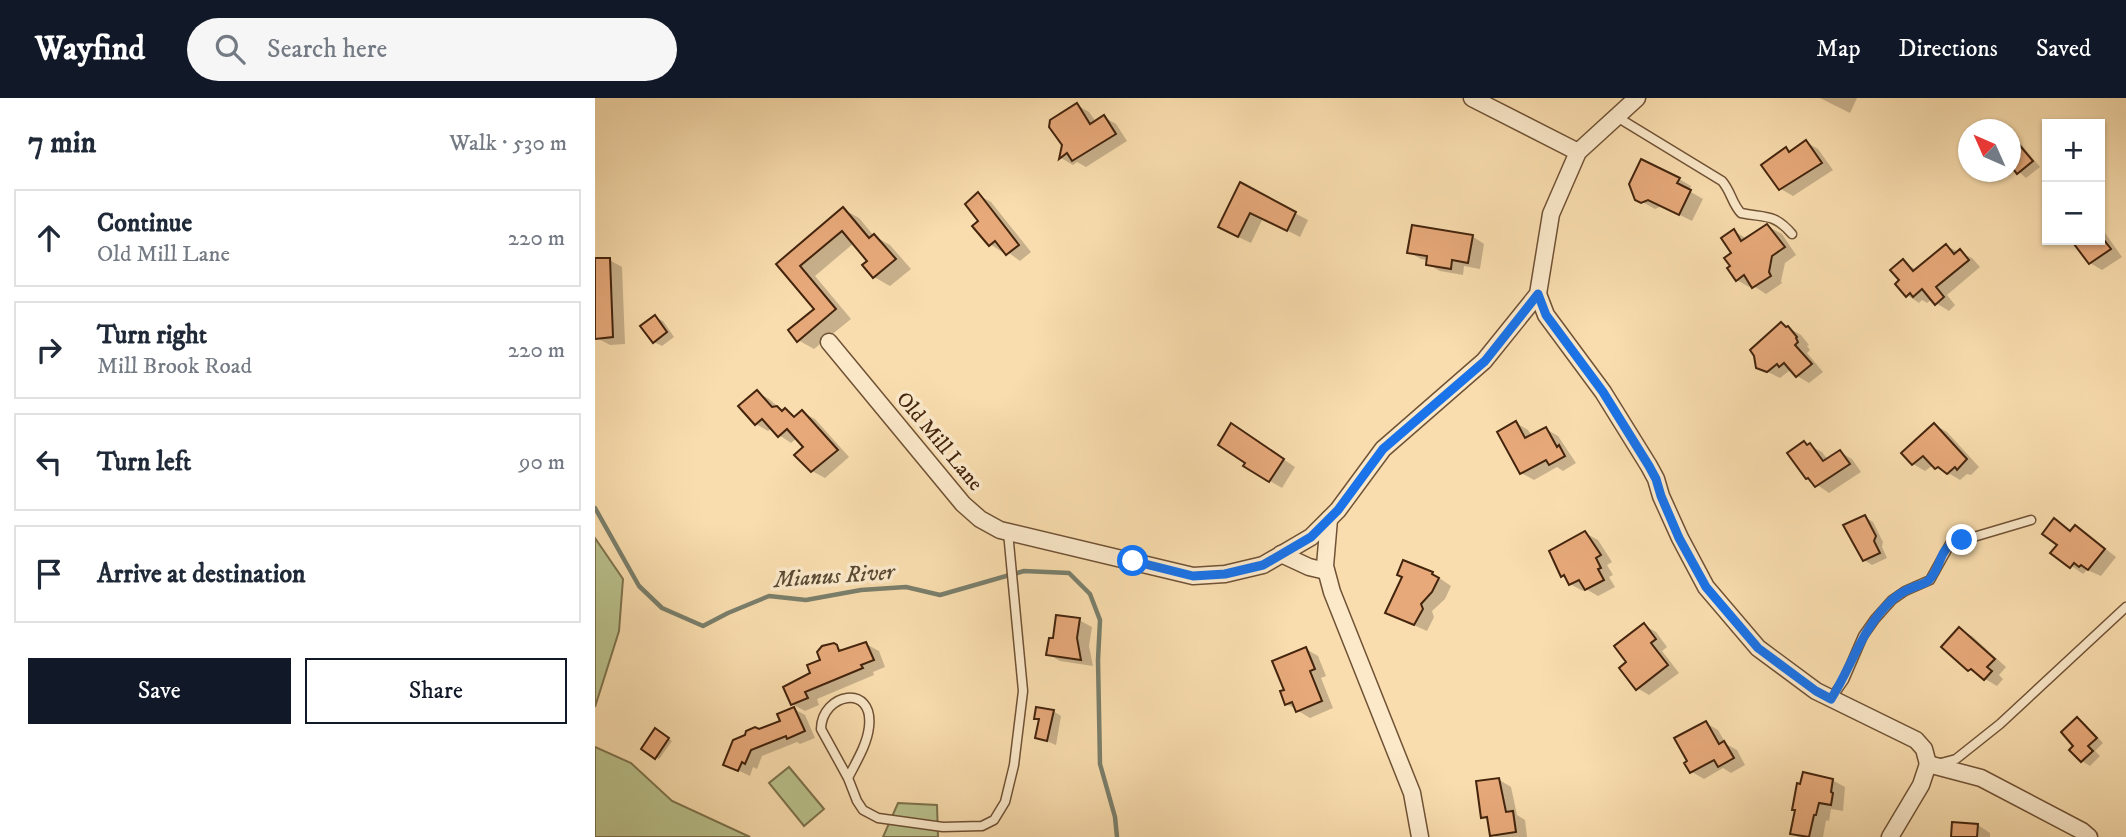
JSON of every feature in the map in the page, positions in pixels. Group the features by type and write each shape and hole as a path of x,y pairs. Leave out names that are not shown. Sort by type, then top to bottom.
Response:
{"street":[{"path":"1472,98 1578,152"},
{"name":"Old Mill Lane","path":"829,342 963,504 980,519 1007,531 1193,576 1225,574 1263,565 1311,537 1338,510 1383,449 1485,361 1538,294 1551,214 1578,152 1637,98"},
{"path":"1538,294 1546,315 1603,392 1649,466 1679,538 1706,587 1758,648 1816,691 1916,740 1924,750 1928,764 1921,785 1890,837"},
{"path":"1329,519 1327,570 1332,592 1412,793 1420,837"},
{"path":"1281,554 1309,566 1327,570"},
{"path":"1928,764 1981,778 2089,837"}],"lane":[{"path":"1616,117 1722,181 1741,214 1764,215 1783,224 1792,234"},
{"path":"1831,699 1844,680 1863,635 1892,600 1930,580 1950,544 2031,520"},
{"path":"848,778 869,730 868,709 862,700 853,697 828,707 821,720 821,729 863,810 878,818 943,827 982,826 994,820 1005,802 1014,765 1023,691 1007,531"},
{"path":"1928,764 1956,759 2000,724 2126,607"}],"green space":[{"path":"595,538 623,579 619,631 595,707"},
{"path":"595,747 631,763 672,801 750,837 595,837"},
{"path":"789,767 824,809 804,826 769,783"},
{"path":"898,803 937,805 938,837 883,837"}],"building":[{"path":"1077,103 1090,124 1104,115 1116,134 1072,161 1067,153 1059,159 1062,145 1049,127 1050,120"},
{"path":"1806,140 1822,163 1779,190 1761,165 1786,147 1789,152"},
{"path":"2021,147 2033,161 2021,171"},
{"path":"1641,159 1680,178 1677,183 1691,190 1679,215 1648,200 1641,203 1635,200 1629,184"},
{"path":"1240,182 1296,212 1287,231 1250,213 1238,237 1218,227"},
{"path":"978,192 1019,245 1006,255 995,241 989,246 972,226 978,221 965,204"},
{"path":"843,207 869,238 874,234 896,259 873,278 862,265 867,261 842,231 800,266 836,309 797,342 788,330 814,309 776,264"},
{"path":"1767,224 1785,247 1772,256 1769,272 1771,276 1752,288 1744,275 1736,281 1727,268 1730,266 1724,258 1731,253 1721,238 1734,229 1741,241"},
{"path":"1412,225 1473,235 1468,263 1452,260 1451,269 1426,265 1427,256 1407,253"},
{"path":"2105,241 2111,249 2089,264 2075,245 2105,245"},
{"path":"1946,244 1954,254 1960,249 1969,260 1936,287 1944,297 1935,305 1922,289 1913,297 1910,293 1906,297 1895,284 1899,280 1890,270 1903,259 1913,271"},
{"path":"595,258 610,258 613,337 595,339"},
{"path":"655,315 667,332 653,343 640,326"},
{"path":"1781,322 1797,337 1798,342 1795,345 1812,364 1796,377 1784,363 1779,367 1777,364 1767,372 1756,368 1750,350"},
{"path":"757,390 772,407 777,406 782,411 785,408 794,417 802,410 838,450 811,472 794,455 803,447 787,429 778,437 762,419 755,425 738,406"},
{"path":"1516,421 1525,438 1546,427 1565,456 1549,465 1546,460 1520,474 1497,432"},
{"path":"1231,423 1284,459 1269,482 1243,466 1245,463 1218,445"},
{"path":"1934,423 1967,459 1957,470 1955,467 1947,474 1938,467 1935,469 1923,456 1912,465 1901,453"},
{"path":"1804,441 1807,445 1810,443 1823,461 1840,450 1850,464 1815,487 1787,453"},
{"path":"1865,515 1876,536 1874,541 1880,553 1863,561 1843,525"},
{"path":"2054,518 2070,531 2075,525 2105,549 2088,570 2074,563 2070,568 2050,553 2057,545 2042,534"},
{"path":"1585,531 1601,555 1596,558 1604,580 1585,590 1579,580 1569,585 1564,575 1561,577 1549,551"},
{"path":"1403,560 1433,572 1432,574 1439,578 1432,592 1421,604 1423,609 1414,625 1385,613 1402,577 1397,575"},
{"path":"1056,615 1080,618 1077,638 1081,660 1046,655 1049,638 1053,638"},
{"path":"1644,623 1656,639 1651,643 1668,665 1636,690 1619,668 1626,662 1614,646"},
{"path":"1959,627 1995,659 1987,667 1992,671 1984,680 1971,669 1968,671 1941,647"},
{"path":"866,642 874,660 861,665 863,668 805,692 808,698 791,705 783,687 810,673 807,665 820,660 817,652 822,646 834,643 839,651"},
{"path":"1306,647 1315,669 1310,671 1322,701 1296,712 1292,702 1285,705 1280,691 1284,690 1272,661"},
{"path":"794,707 805,731 751,750 745,764 742,762 738,771 723,765 733,740 755,727 759,729 780,721 777,714"},
{"path":"1036,707 1054,710 1047,741 1035,738 1039,719 1034,719"},
{"path":"2077,717 2097,738 2088,746 2093,751 2081,762 2069,750 2073,746 2061,732"},
{"path":"1706,721 1719,744 1724,741 1734,758 1718,767 1714,760 1690,773 1684,763 1687,761 1674,738"},
{"path":"655,728 669,738 655,759 641,749"},
{"path":"1803,772 1833,779 1831,805 1819,803 1809,837 1790,834 1797,783 1800,784"},
{"path":"1499,778 1506,812 1513,811 1516,832 1490,836 1487,817 1481,818 1476,781"},
{"path":"1952,822 1978,824 1977,837 1951,837"}],"waterway":[{"name":"Mianus River","path":"595,508 639,586 662,608 703,626 769,596 806,600 861,590 906,587 940,595 1024,571 1069,573 1090,594 1100,620 1100,764 1115,817 1117,837"}],"route":[{"path":"1133,561 1193,576 1225,574 1263,565 1311,537 1338,510 1383,449 1485,361 1538,294 1546,315 1603,392 1649,466 1679,538 1706,587 1758,648 1816,691 1831,699 1844,680 1863,635 1875,620 1892,600 1930,580 1945,549 1962,540"}]}
